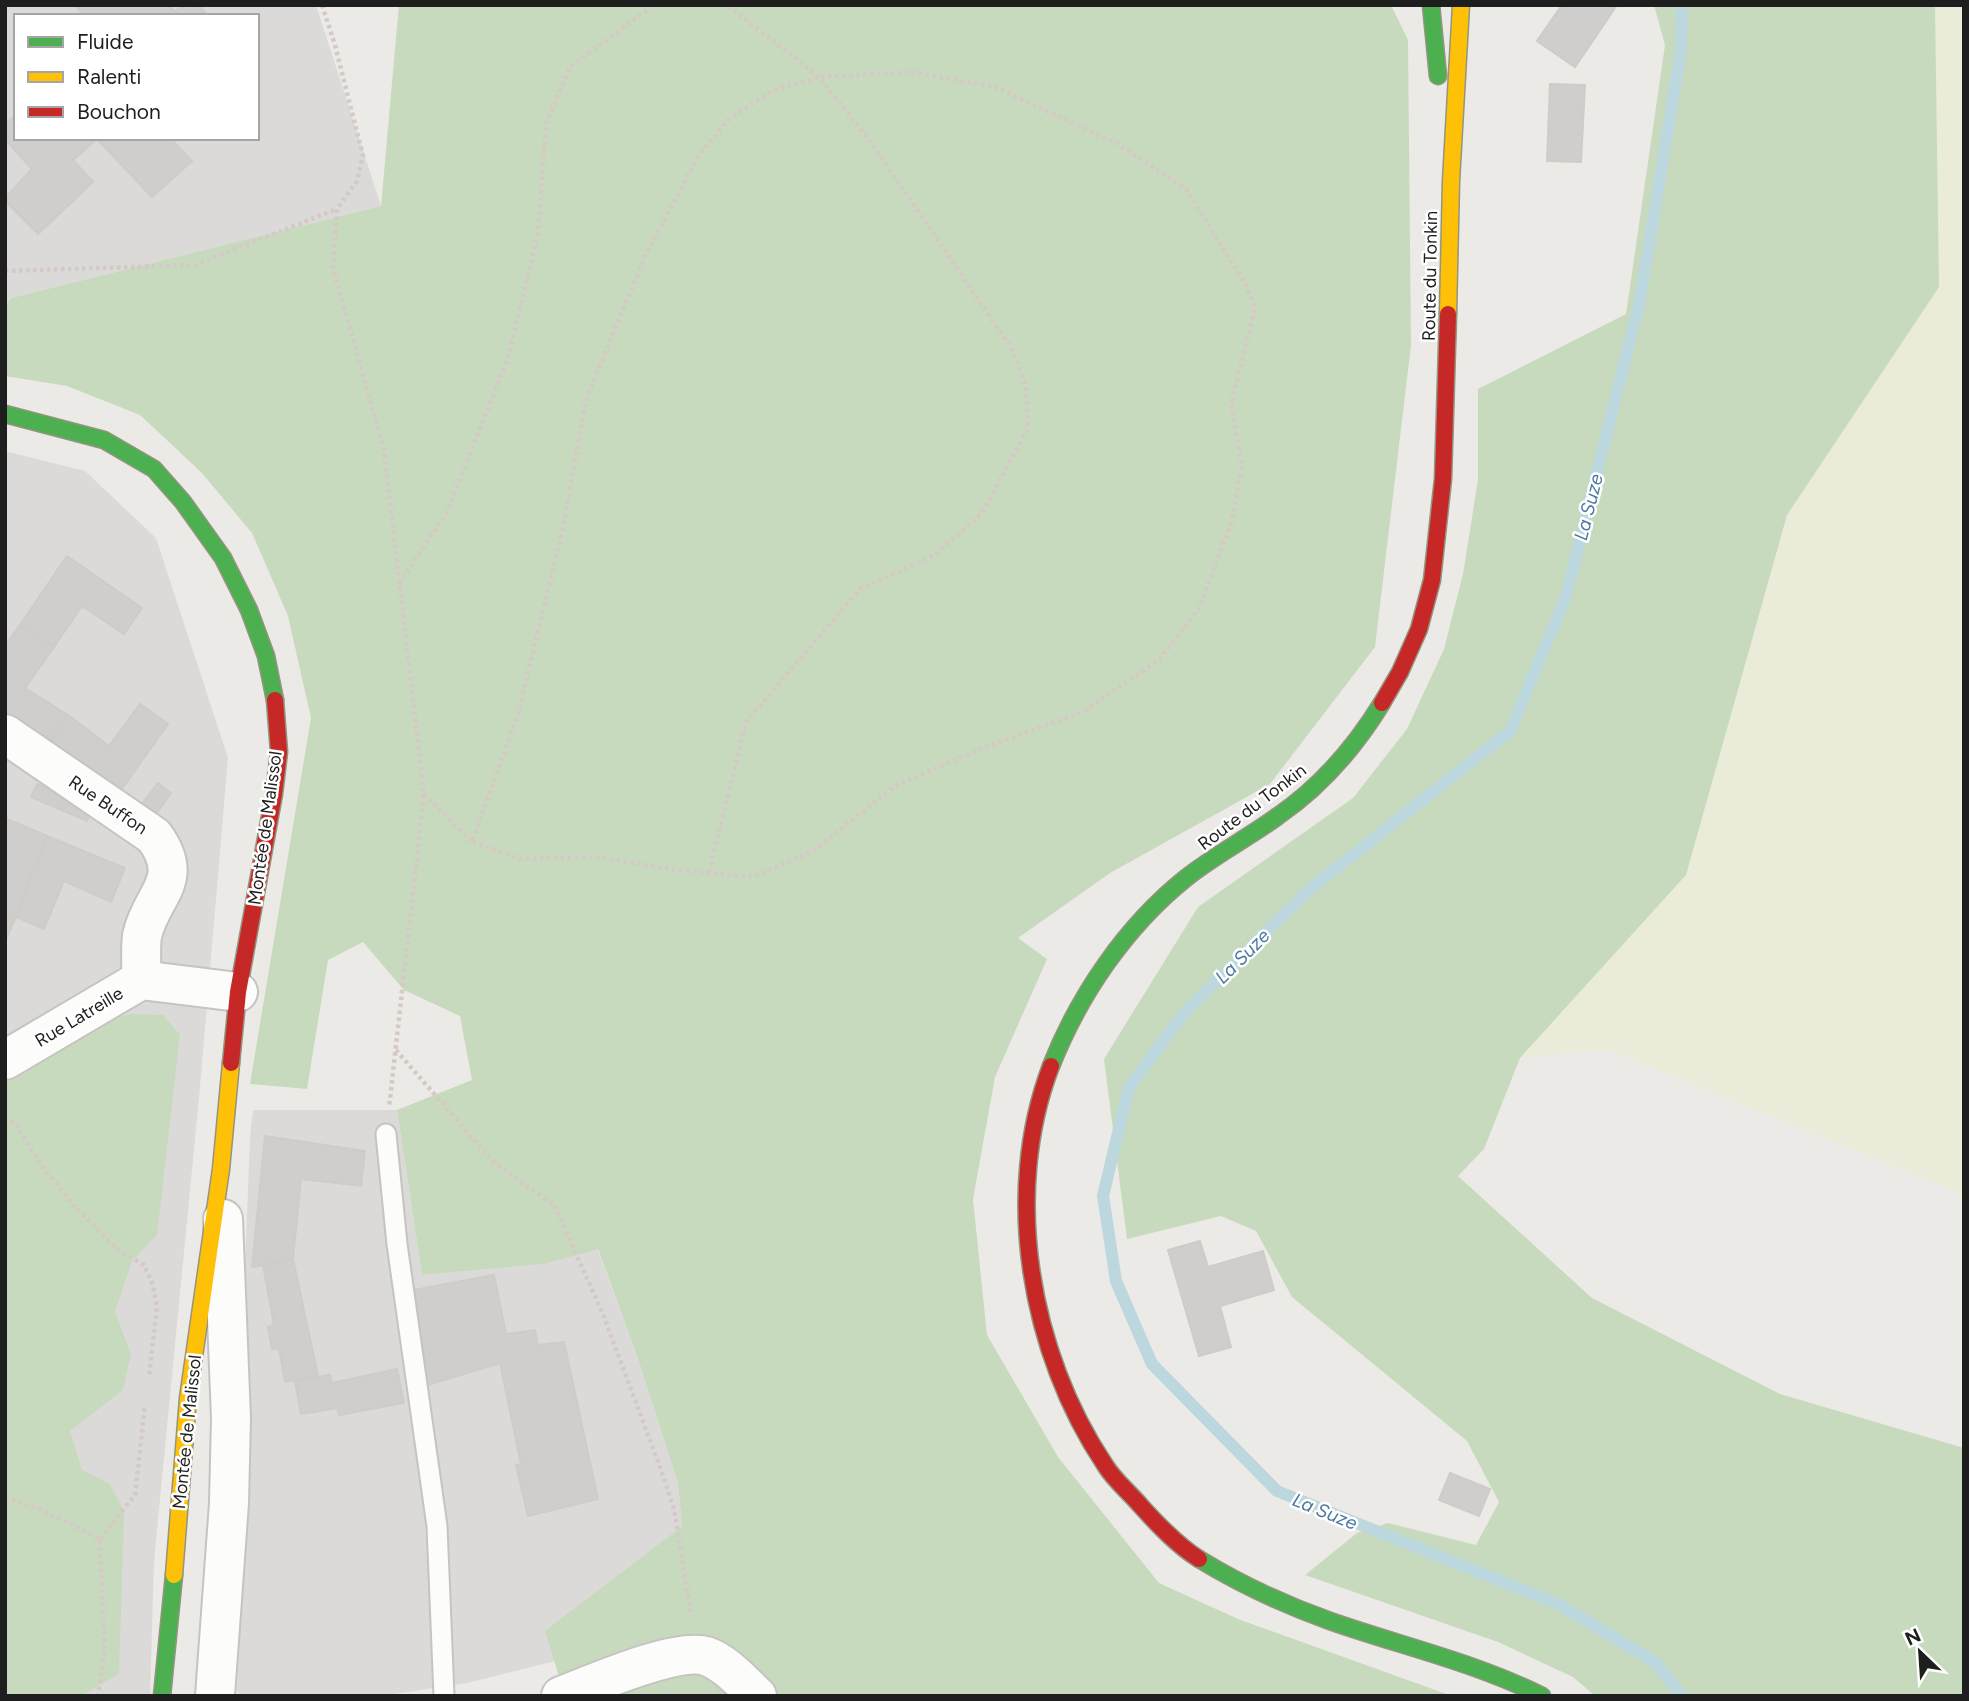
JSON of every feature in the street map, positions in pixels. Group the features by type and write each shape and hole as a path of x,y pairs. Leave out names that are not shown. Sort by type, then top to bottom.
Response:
{"street":[{"name":"Route du Tonkin","path":"1431,5 1450,192"},
{"name":"Route du Tonkin","path":"1461,5 1450,192 1448,375 1439,543 1428,606 1390,692 1352,746 1309,793 1257,832 1188,876 1130,930 1074,1016 1047,1076 1033,1133 1026,1206 1031,1258 1042,1321 1074,1415 1107,1469 1155,1521 1198,1559 1250,1586 1328,1620 1464,1661 1514,1681 1542,1696"},
{"name":"Montée de Malissol","path":"5,414 104,440 154,469 183,502 223,558 249,610 266,656 275,699 279,752 274,794 238,992 220,1169 188,1398 162,1696"},
{"name":"Rue Buffon","path":"5,734 154,836 165,852 169,870 142,937 141,980"},
{"name":"Rue Latreille","path":"5,1060 141,980 238,992"},
{"name":"Montée de Malissol","path":"215,1696 229,1503 231,1418 220,1169"},
{"path":"561,1696 675,1656 698,1654 719,1663 747,1687"}],"lane":[{"path":"386,1134 397,1244 437,1525 444,1696"}],"path":[{"path":"322,5 363,156 357,181 337,209 333,268 384,450 424,794 386,1134"},
{"path":"399,584 446,513 508,358 538,234 546,124 570,67 654,5"},
{"path":"709,872 746,722 860,589 934,555 981,514 1028,429 1026,386 1012,349 872,144 819,77 727,5"},
{"path":"424,794 472,842 521,859 598,857 669,869 752,877 812,852 895,786 978,750 1083,712 1159,660 1199,608 1231,524 1242,466 1231,404 1255,308 1244,282 1187,190 1116,143 995,87 911,72 819,77 774,90 729,119 697,159 645,256 586,400 563,528 518,715 472,842"},
{"path":"5,271 195,265 337,209"},
{"path":"396,1050 494,1163 554,1205 603,1314 674,1509 698,1654"},
{"path":"5,1116 15,1123 41,1165 76,1208 117,1249 144,1265 153,1285 157,1307 147,1387"},
{"path":"98,1696 105,1650 100,1539 135,1494 146,1401"},
{"path":"5,1498 40,1508 100,1539"}],"shaded area":[{"path":"5,5 316,5 381,206 11,298 5,305"},
{"path":"5,451 85,471 156,538 228,758 199,1098 154,1561 150,1696 5,1696"},
{"path":"253,1110 397,1110 422,1275 545,1264 597,1248 638,1359 678,1483 682,1526 546,1631 555,1661 467,1683 381,1696 242,1696 237,1691 245,1419 245,1268"}],"green space":[{"path":"399,5 1391,5 1408,40 1411,345 1375,647 1270,784 1110,873 1018,938 1047,959 995,1077 973,1199 987,1335 1058,1457 1159,1583 1238,1619 1452,1696 565,1696 545,1631 682,1526 678,1483 638,1359 598,1249 545,1264 422,1275 397,1110 472,1080 460,1016 404,990 363,942 328,960 307,1089 250,1084 311,718 288,616 252,533 201,472 140,415 67,386 5,376 5,305 11,298 381,206"},
{"path":"1654,5 1935,5 1939,287 1787,515 1686,875 1520,1058 1484,1149 1458,1176 1592,1298 1780,1394 1964,1448 1964,1696 1595,1696 1573,1677 1498,1642 1305,1575 1357,1533 1388,1523 1476,1545 1499,1502 1467,1441 1292,1297 1256,1231 1221,1216 1127,1239 1104,1059 1198,907 1353,798 1407,729 1444,649 1463,574 1478,480 1478,389 1626,314 1665,45"},
{"path":"1935,5 1964,5 1964,1195 1606,1049 1520,1058 1686,875 1787,515 1939,287"},
{"path":"131,1014 163,1015 180,1035 157,1235 132,1261 115,1312 131,1354 123,1390 70,1431 82,1470 110,1484 124,1512 119,1674 81,1696 5,1696 5,1078 101,1023"}],"building":[{"path":"75,5 168,5 175,12 183,5 198,5 206,14 82,14"},
{"path":"1562,5 1617,5 1575,67 1537,41"},
{"path":"1550,84 1585,85 1581,162 1547,161"},
{"path":"14,117 14,140 96,140 73,160 93,182 38,234 5,201 32,169 5,139 5,124"},
{"path":"98,140 172,140 192,161 152,197"},
{"path":"67,556 142,608 124,634 82,606 54,647 20,625"},
{"path":"20,625 54,647 25,688 68,715 48,744 5,715 5,646"},
{"path":"140,704 168,724 119,793 48,744 68,715 109,746"},
{"path":"158,783 171,793 155,816 140,807"},
{"path":"37,784 65,795 59,809 31,797"},
{"path":"65,795 92,807 87,821 59,809"},
{"path":"5,818 47,836 16,917 5,913"},
{"path":"47,836 125,868 111,902 64,881 44,929 16,917"},
{"path":"5,913 16,917 5,941"},
{"path":"265,1136 365,1151 361,1186 301,1179 293,1259 252,1267"},
{"path":"1200,1241 1208,1267 1263,1251 1274,1290 1220,1306 1231,1347 1199,1356 1168,1250"},
{"path":"293,1259 318,1376 285,1382 279,1348 272,1349 268,1327 274,1325 263,1265"},
{"path":"494,1275 506,1334 535,1330 538,1345 564,1342 598,1499 528,1516 516,1465 521,1464 500,1363 428,1385 414,1290"},
{"path":"397,1369 404,1403 339,1415 337,1408 301,1414 295,1381 330,1375 332,1383"},
{"path":"1450,1473 1490,1489 1479,1516 1439,1500"}],"waterway":[{"name":"La Suze","path":"1682,5 1681,50 1640,300 1566,596 1510,731 1310,889 1186,1011 1129,1087 1103,1196 1116,1281 1152,1364 1277,1491 1560,1605 1656,1663 1682,1696"}],"traffic: fast":[{"path":"1431,5 1438,76"},
{"path":"5,414 104,440 154,469 183,502 223,558 249,610 266,656 275,700"},
{"path":"1051,1066 1075,1013 1090,988 1106,963 1144,918 1186,878 1267,824 1308,792 1348,750 1382,703"},
{"path":"1199,1559 1296,1608 1490,1673 1542,1696"},
{"path":"162,1696 174,1575"}],"traffic: slow":[{"path":"1448,314 1451,181 1461,5"},
{"path":"174,1575 188,1398 221,1169 231,1063"}],"traffic: jam":[{"path":"1382,703 1400,672 1419,629 1432,580 1443,479 1448,314"},
{"path":"231,1063 238,992 274,794 279,752 275,700"},
{"path":"1051,1066 1036,1115 1028,1167 1027,1219 1032,1272 1042,1323 1058,1373 1079,1421 1109,1470 1161,1527 1199,1559"}]}
